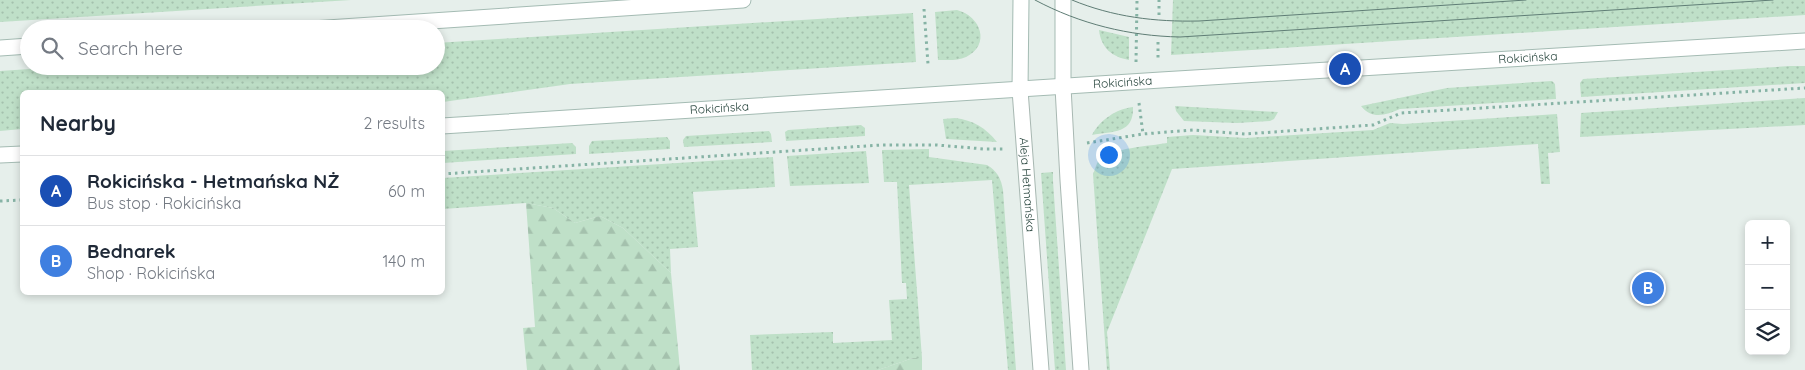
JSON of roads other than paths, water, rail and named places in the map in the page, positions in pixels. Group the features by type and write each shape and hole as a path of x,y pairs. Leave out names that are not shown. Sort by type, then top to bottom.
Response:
{"main road":[{"path":"445,20 743,0"},
{"name":"Aleja Hetmańska","path":"1022,0 1020,90 1041,370"},
{"path":"1063,0 1068,180 1081,370"},
{"name":"Rokicińska","path":"445,126 1805,41"},
{"path":"0,48 20,47"},
{"path":"0,155 20,154"}],"tram line":[{"path":"1035,0 1069,16 1105,27 1142,34 1180,37 1773,0"},
{"path":"1072,0 1103,11 1134,17 1183,21 1526,0"}],"place":[{"name":"Rokicińska - Hetmańska NŻ","path":"1345,69"},
{"name":"Bednarek","path":"1648,288"}]}
